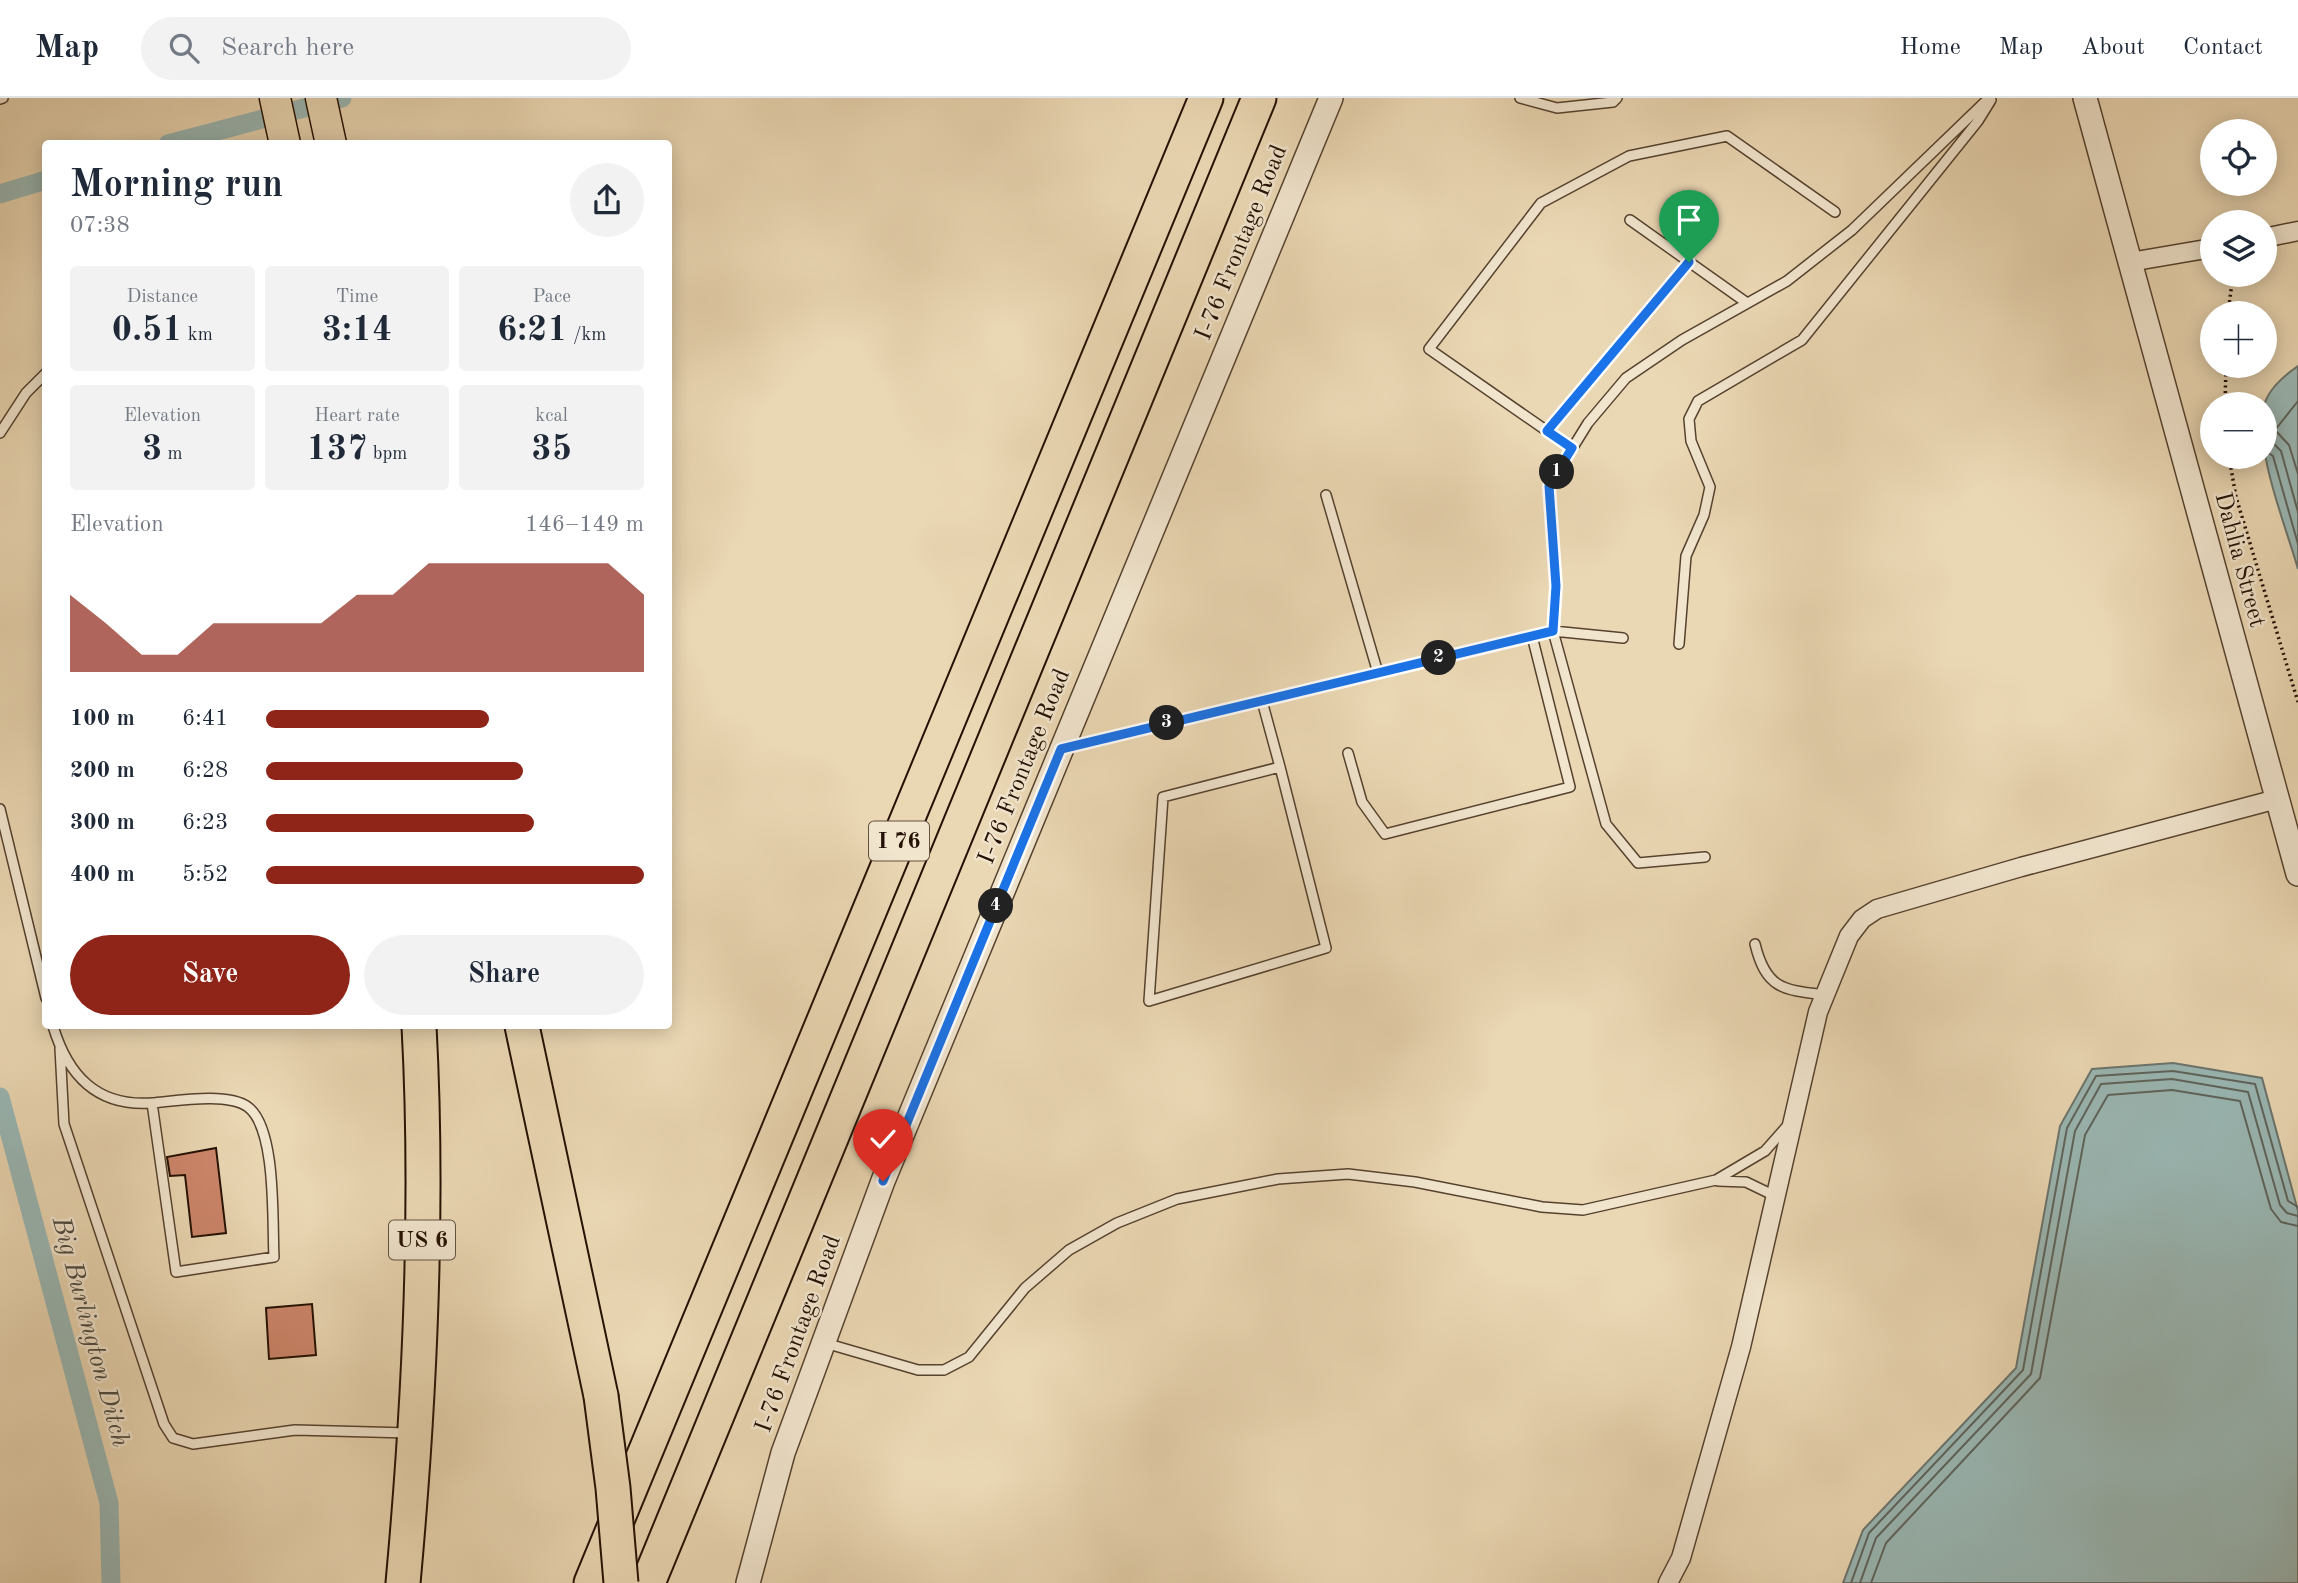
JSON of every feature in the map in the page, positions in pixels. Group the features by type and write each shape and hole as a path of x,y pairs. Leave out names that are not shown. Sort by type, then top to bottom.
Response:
{"highway":[{"path":"275,98 284,140"},
{"path":"321,98 330,140"},
{"name":"I 76","path":"591,1583 1206,98"},
{"name":"I 76","path":"648,1583 1259,98"},
{"name":"US 6","path":"403,1583 415,1433 422,1280 419,1029"},
{"path":"523,1029 601,1396 613,1488 621,1583"}],"street":[{"name":"I-76 Frontage Road","path":"748,1583 783,1453 883,1181 1331,98"},
{"name":"Dahlia Street","path":"2085,98 2298,874"},
{"path":"2277,236 2298,231"},
{"path":"2130,262 2200,250"},
{"path":"1668,1583 1681,1558 1741,1347 1793,1119 1825,995 1849,936 1862,919 1877,909 2021,867 2277,799"}],"lane":[{"path":"1520,98 1557,108 1613,102 1617,98"},
{"path":"1705,857 1638,863 1606,824 1553,631 1556,586 1549,486 1572,448 1626,378 1682,340 1787,281 1852,230 1990,98"},
{"path":"1679,644 1686,556 1704,515 1710,487 1691,441 1689,419 1698,401 1802,340 1970,131 1990,98"},
{"path":"1572,448 1429,349 1541,203 1629,156 1727,136 1835,212"},
{"path":"1630,220 1747,303"},
{"path":"1547,431 1689,262"},
{"path":"0,433 26,393 42,377"},
{"path":"1326,495 1378,673"},
{"path":"1061,749 1553,631 1623,638"},
{"path":"1348,754 1362,802 1385,834 1570,787 1532,636"},
{"path":"1262,701 1280,767 1326,948 1149,1001 1163,797 1280,767"},
{"path":"0,810 42,982"},
{"path":"1755,944 1766,976 1785,990 1825,995"},
{"path":"54,1029 60,1046 77,1074 97,1094 121,1101 152,1103 223,1099 248,1107 261,1126 268,1148 274,1257 176,1272 152,1103"},
{"path":"60,1046 64,1124 163,1424 173,1438 193,1444 295,1430 415,1433"},
{"path":"1716,1180 1765,1151 1793,1119"},
{"path":"824,1342 918,1370 944,1370 969,1357 1025,1288 1069,1250 1117,1223 1177,1199 1278,1179 1348,1174 1415,1182 1542,1207 1583,1210 1716,1180 1746,1182 1775,1196"}],"path":[{"path":"2231,469 2235,497 2298,702"}],"water":[{"path":"2298,366 2298,569 2268,469 2277,469 2277,392 2270,392"},
{"path":"2173,1063 2262,1078 2298,1211 2298,1583 1843,1583 1863,1530 2016,1368 2060,1126 2092,1069"}],"building":[{"path":"216,1148 226,1233 192,1237 185,1175 170,1176 167,1157"},
{"path":"312,1304 316,1355 269,1359 266,1308"}],"waterway":[{"name":"Big Burlington Ditch","path":"183,140 342,98"},
{"name":"Big Burlington Ditch","path":"0,194 42,181"},
{"name":"Big Burlington Ditch","path":"0,1097 109,1503 111,1583"}],"route":[{"path":"883,1181 1061,749 1553,631 1556,586 1549,486 1572,448 1547,431 1689,262"}]}
